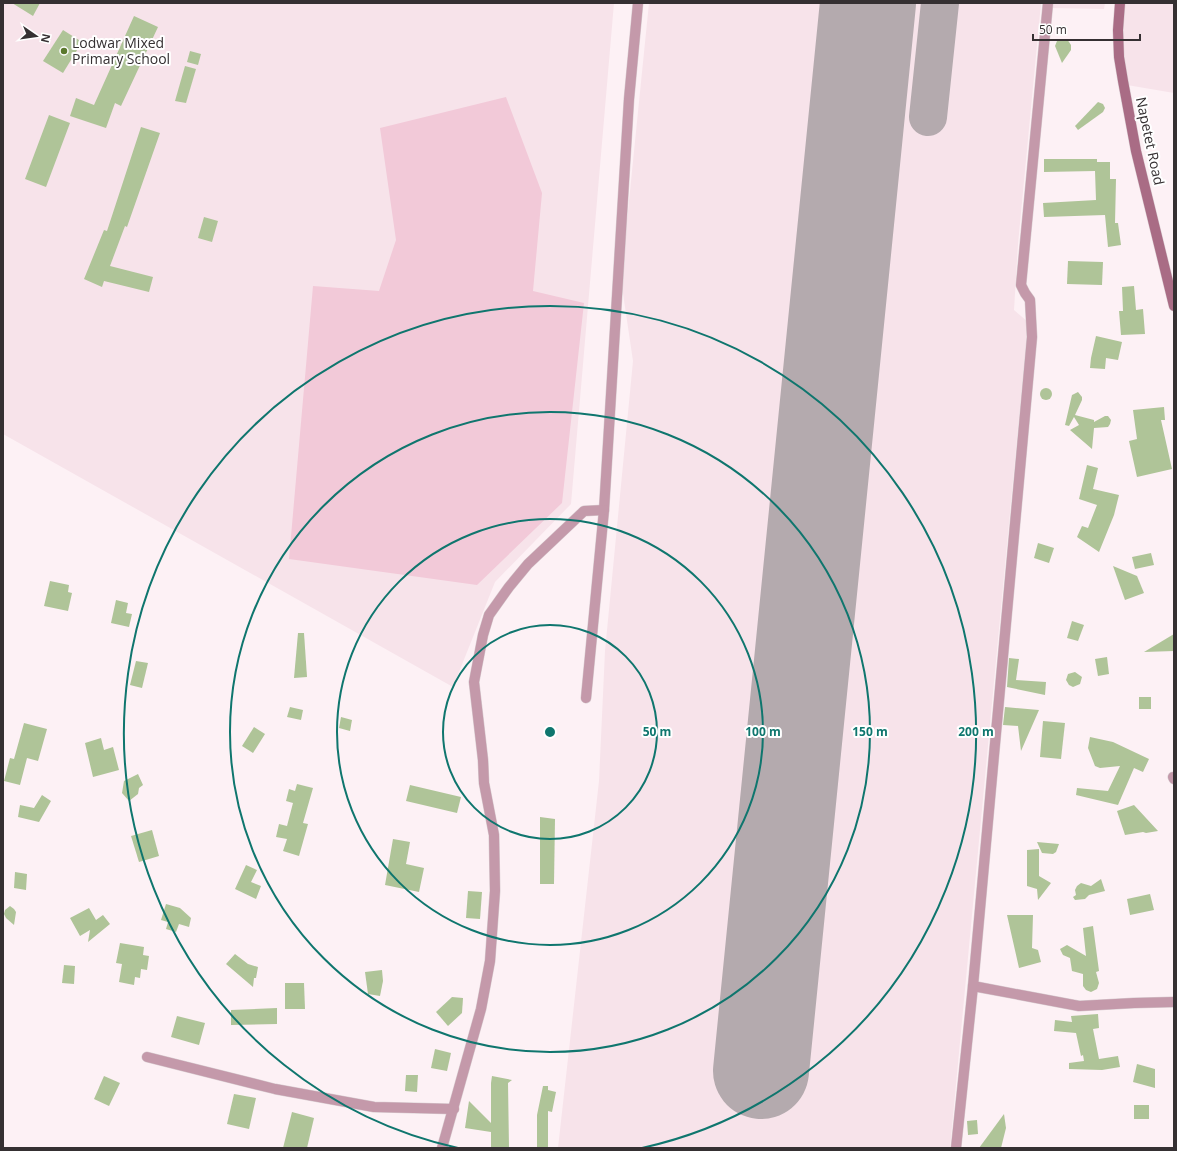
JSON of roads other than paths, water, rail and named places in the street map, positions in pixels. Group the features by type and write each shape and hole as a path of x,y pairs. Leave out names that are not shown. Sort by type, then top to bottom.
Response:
{"main road":[{"name":"Napetet Road","path":"1120,3 1118,30 1119,58 1123,81 1136,151 1174,306"}],"street":[{"path":"586,698 604,510 629,99 638,3"},
{"path":"956,1148 973,986 1032,337 1030,300 1021,285 1048,3"},
{"path":"442,1148 481,1009 487,980 495,891 494,835 484,783 474,682 483,635 489,615 528,564 584,511 604,510"},
{"path":"973,986 1079,1006 1174,1002"},
{"path":"148,1058 275,1089 374,1107 454,1109"}],"place":[{"name":"Lodwar Mixed Primary School","path":"64,51"}]}
